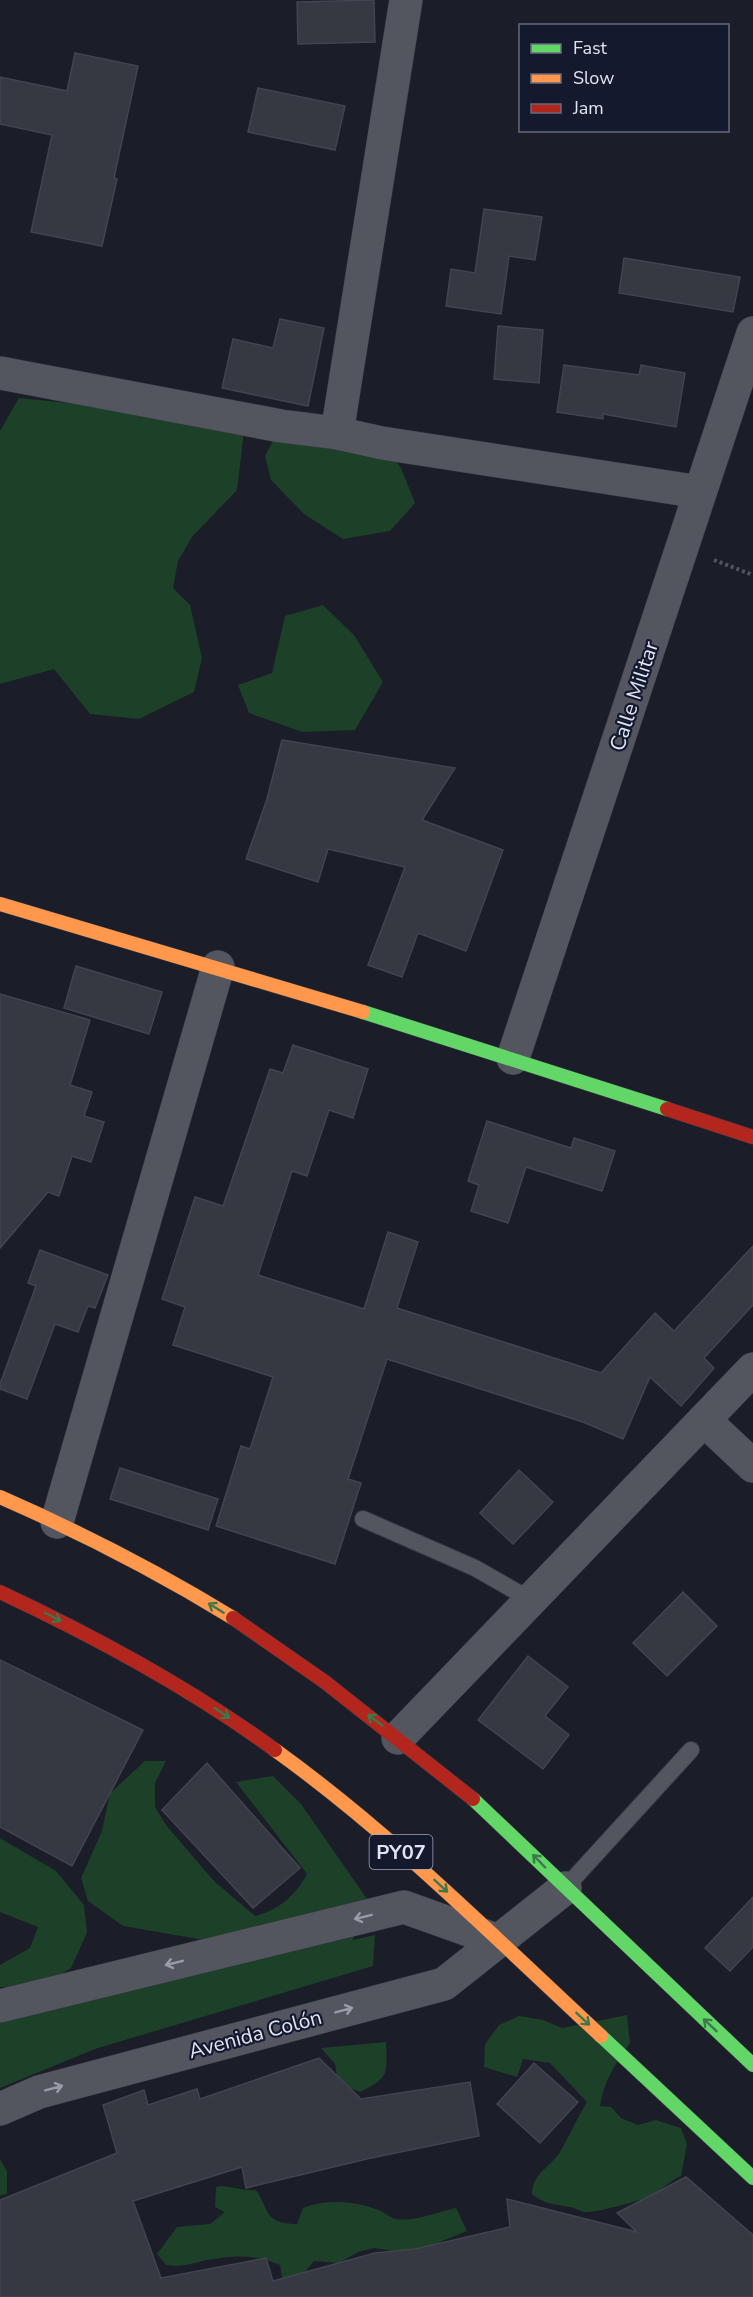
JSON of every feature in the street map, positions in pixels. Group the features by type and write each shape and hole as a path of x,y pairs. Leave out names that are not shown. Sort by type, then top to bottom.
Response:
{"main road":[{"path":"0,904 219,967 513,1058 753,1137"},
{"path":"0,1497 57,1522 167,1578 243,1624 325,1682 473,1799 753,2065"},
{"name":"PY07","path":"0,1592 127,1656 197,1697 256,1736 365,1820 432,1878 753,2178"}],"street":[{"path":"338,433 406,0"},
{"name":"Calle Militar","path":"513,1058 680,560 753,333"},
{"path":"0,373 281,426 338,433 382,443 700,492"},
{"path":"57,1522 219,967"},
{"path":"398,1738 753,1369"},
{"path":"704,1420 753,1466"},
{"name":"Avenida Colón","path":"0,2109 39,2092 444,1984 565,1888"},
{"path":"0,2006 404,1907 499,1941"}],"lane":[{"path":"363,1519 475,1568 531,1600"},
{"path":"565,1888 691,1750"}],"green space":[{"path":"19,398 137,410 244,432 237,490 192,537 178,561 173,588 190,605 202,658 194,692 139,719 90,714 54,669 0,684 0,431"},
{"path":"281,426 382,443 401,468 415,503 390,531 343,539 304,514 271,480 265,456"},
{"path":"323,605 354,635 383,682 355,730 302,732 249,713 238,685 272,673 285,616"},
{"path":"145,1761 166,1761 155,1783 155,1807 166,1825 214,1881 255,1916 272,1910 286,1901 298,1889 307,1874 236,1782 273,1776 301,1804 367,1899 353,1940 375,1935 373,1966 95,2049 0,2088 0,2022 10,2017 263,1959 239,1946 123,1926 88,1901 81,1878 102,1831 110,1793"},
{"path":"0,1838 56,1871 84,1905 87,1933 71,1968 40,1987 0,1987 0,1965 30,1948 38,1927 0,1912"},
{"path":"627,2015 630,2043 611,2073 600,2106 611,2107 621,2118 638,2125 656,2120 681,2128 687,2144 681,2176 650,2196 593,2212 583,2212 541,2200 532,2194 535,2181 560,2152 587,2102 550,2063 523,2059 517,2077 484,2067 485,2044 499,2025 519,2016 543,2020 562,2028"},
{"path":"386,2042 385,2073 377,2083 360,2092 338,2083 335,2064 321,2048"},
{"path":"0,2159 7,2171 7,2193 0,2196"},
{"path":"216,2187 256,2190 269,2215 273,2219 286,2223 297,2224 303,2208 320,2203 339,2202 367,2206 403,2220 456,2208 467,2231 435,2244 415,2249 394,2251 374,2248 358,2252 339,2263 314,2261 301,2277 283,2283 280,2265 256,2258 230,2257 185,2265 166,2265 157,2254 177,2227 210,2224 225,2212 215,2207"}],"building":[{"path":"374,0 375,42 298,44 297,2"},
{"path":"75,53 138,66 102,246 31,232 52,135 0,124 0,77 67,91"},
{"path":"258,88 345,106 335,150 248,132"},
{"path":"484,209 542,217 535,260 509,256 501,314 446,306 451,269 475,273"},
{"path":"624,258 740,277 733,312 619,293"},
{"path":"280,319 324,328 308,406 222,388 233,339 273,348"},
{"path":"498,326 543,330 539,383 494,379"},
{"path":"564,365 639,375 641,365 685,373 676,427 603,414 603,419 557,412"},
{"path":"282,740 455,768 422,820 503,850 466,951 418,933 402,977 368,965 405,867 328,849 318,882 246,859 267,799"},
{"path":"76,966 162,992 149,1034 64,1008"},
{"path":"0,994 90,1020 70,1085 92,1092 84,1116 104,1122 91,1162 72,1156 59,1196 48,1192 0,1248"},
{"path":"293,1045 368,1069 353,1118 329,1110 307,1176 292,1171 258,1275 364,1309 388,1232 418,1242 397,1308 601,1373 655,1313 674,1331 753,1246 753,1305 704,1358 714,1368 681,1406 650,1377 623,1439 583,1422 387,1359 348,1479 361,1483 335,1564 216,1526 241,1446 250,1449 273,1377 173,1345 185,1307 162,1299 195,1197 223,1206 270,1069 283,1073"},
{"path":"487,1121 571,1148 574,1138 615,1151 602,1191 526,1167 508,1223 471,1211 479,1185 468,1181"},
{"path":"40,1250 108,1275 95,1308 88,1306 78,1332 55,1324 27,1399 0,1389 0,1384 36,1286 28,1283"},
{"path":"120,1468 218,1499 208,1530 110,1499"},
{"path":"519,1470 553,1502 513,1544 480,1513"},
{"path":"683,1592 717,1626 667,1676 633,1643"},
{"path":"528,1656 568,1687 545,1716 569,1735 543,1769 478,1720"},
{"path":"0,1660 143,1730 72,1866 0,1827"},
{"path":"207,1763 300,1868 253,1908 162,1810"},
{"path":"753,1897 753,1947 730,1971 705,1948"},
{"path":"319,2058 361,2099 470,2082 479,2136 371,2158 246,2188 242,2167 133,2201 161,2278 266,2258 273,2281 375,2253 415,2249 510,2227 507,2199 637,2232 617,2213 686,2177 753,2235 753,2297 0,2297 0,2200 117,2153 103,2105 144,2090 148,2105 197,2089 200,2099"},
{"path":"534,2063 578,2102 540,2143 497,2104"}],"traffic: fast":[{"path":"363,1012 667,1109"},
{"path":"473,1799 753,2065"},
{"path":"601,2036 753,2178"}],"traffic: slow":[{"path":"0,904 363,1012"},
{"path":"0,1497 118,1553 233,1618"},
{"path":"275,1750 318,1782 402,1852 601,2036"}],"traffic: jam":[{"path":"667,1109 753,1137"},
{"path":"0,1592 71,1627 176,1684 275,1750"},
{"path":"233,1618 325,1682 473,1799"}]}
